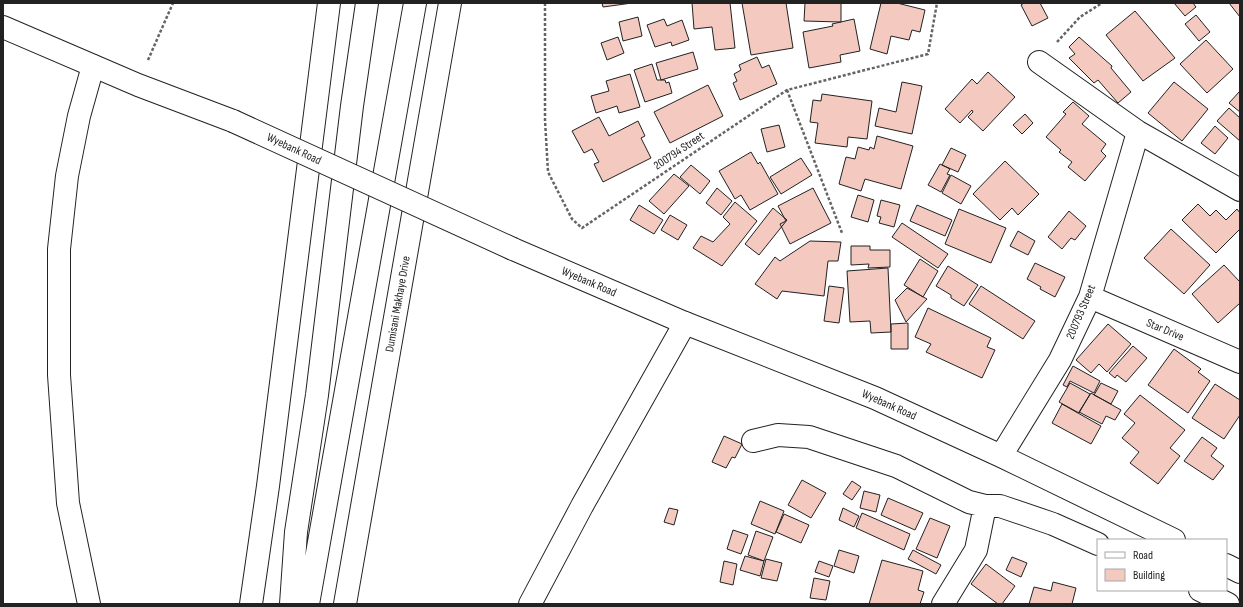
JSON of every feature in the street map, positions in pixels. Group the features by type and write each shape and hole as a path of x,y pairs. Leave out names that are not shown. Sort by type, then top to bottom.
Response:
{"street":[{"path":"251,604 268,486 330,3"},
{"path":"291,604 296,532 317,395 351,114 367,3"},
{"path":"308,604 415,3"},
{"name":"Dumisani Makhaye Drive","path":"345,604 428,137 450,3"},
{"name":"Wyebank Road","path":"3,27 138,85 233,121 513,249 685,323 875,398 1001,456 1172,539"},
{"path":"1039,62 1138,132 1240,190"},
{"path":"89,604 68,502 59,375 59,249 69,169 78,116 93,66"},
{"name":"200793 Street","path":"1001,456 1060,360 1090,297 1138,132"},
{"name":"Star Drive","path":"1090,297 1240,362"},
{"path":"530,604 582,506 685,323"},
{"path":"753,441 778,435 809,437 896,466 969,502 985,506 1000,506 1053,524 1097,544"},
{"path":"944,604 976,550 985,506"},
{"path":"1227,566 1240,572"},
{"path":"1202,591 1228,604"}],"path":[{"path":"138,85 173,3"},
{"name":"200794 Street","path":"545,3 545,120 548,172 572,219 582,228 787,90 928,54 937,3"},
{"path":"1039,62 1080,17 1102,3"},
{"path":"787,90 842,233"}],"building":[{"path":"602,3 632,3 603,7"},
{"path":"692,3 730,3 735,48 715,50 712,27 694,29"},
{"path":"742,3 786,3 793,48 751,55"},
{"path":"805,3 841,3 841,22 804,21"},
{"path":"881,3 897,3 925,10 920,32 912,30 909,40 891,36 887,54 870,49"},
{"path":"1024,3 1040,3 1048,18 1032,26 1021,5"},
{"path":"1174,3 1193,3 1196,7 1185,16"},
{"path":"1229,3 1240,3 1240,17"},
{"path":"1135,11 1175,58 1143,81 1106,35"},
{"path":"1196,15 1210,32 1199,41 1185,24"},
{"path":"638,17 642,36 623,41 619,22"},
{"path":"664,19 667,26 682,20 689,40 672,46 671,42 655,47 647,25"},
{"path":"854,19 860,51 840,55 841,62 809,68 803,32 833,26 832,24"},
{"path":"618,37 624,53 607,60 601,43"},
{"path":"1079,37 1112,66 1111,68 1131,92 1118,103 1098,80 1094,83 1069,58 1075,54 1069,47"},
{"path":"1206,40 1233,69 1207,93 1180,64"},
{"path":"693,52 698,69 661,80 656,63"},
{"path":"757,57 762,68 769,65 777,84 740,100 733,83 737,81 734,74 741,70 739,65"},
{"path":"652,64 657,80 665,80 666,83 669,82 672,93 645,102 634,70"},
{"path":"988,72 1015,97 983,131 968,117 973,112 972,110 960,123 945,109 972,79 977,84"},
{"path":"630,74 640,107 619,113 617,106 596,113 591,96 609,91 606,81"},
{"path":"902,82 922,86 912,134 875,126 879,108 896,112"},
{"path":"1174,82 1208,109 1182,141 1148,113"},
{"path":"708,85 723,116 670,143 654,112"},
{"path":"1240,91 1240,112 1229,103"},
{"path":"822,94 872,101 867,139 848,137 847,147 815,143 818,123 810,122 813,100 821,101"},
{"path":"1073,102 1089,116 1082,124 1106,144 1101,151 1106,156 1085,181 1068,167 1072,162 1059,152 1061,150 1046,137 1066,114 1063,112"},
{"path":"1229,108 1240,118 1240,141 1217,121"},
{"path":"1025,114 1033,123 1022,134 1013,125"},
{"path":"599,117 609,136 638,121 645,136 641,138 651,158 603,182 594,164 599,162 592,149 584,153 572,131"},
{"path":"779,125 785,147 767,152 761,129"},
{"path":"1215,126 1228,138 1215,154 1201,143"},
{"path":"877,136 913,146 901,189 865,179 861,191 839,184 846,157 855,159 858,147 869,150 870,147 874,149"},
{"path":"951,148 966,155 958,172 942,165"},
{"path":"751,152 758,164 760,162 778,194 750,210 741,195 735,199 719,171"},
{"path":"801,158 812,175 781,194 770,177"},
{"path":"1005,161 1039,194 1018,215 1012,208 1000,220 973,194"},
{"path":"940,164 950,169 947,174 950,175 941,192 928,185"},
{"path":"691,165 710,181 700,194 680,177"},
{"path":"674,174 689,186 664,214 649,201"},
{"path":"951,175 971,186 961,204 942,193"},
{"path":"717,188 732,201 721,215 706,203"},
{"path":"813,188 831,223 790,244 780,224 786,221 778,206"},
{"path":"858,195 874,200 868,222 851,217"},
{"path":"881,200 900,205 894,227 879,223 881,217 877,216"},
{"path":"735,202 757,221 722,266 693,248 701,236 713,242 730,224 723,217"},
{"path":"1198,204 1210,216 1216,210 1226,220 1237,209 1240,213 1240,229 1216,253 1182,220"},
{"path":"639,205 663,220 654,234 630,220"},
{"path":"917,205 952,220 945,236 910,221"},
{"path":"773,208 787,220 759,255 745,244"},
{"path":"959,209 1006,228 991,263 945,244"},
{"path":"1069,211 1086,226 1075,240 1071,238 1062,249 1048,237"},
{"path":"670,215 687,225 678,240 661,230"},
{"path":"902,223 948,254 938,268 892,237"},
{"path":"1171,229 1210,265 1184,294 1144,258"},
{"path":"1018,231 1035,241 1028,255 1010,246"},
{"path":"810,241 841,242 838,261 828,261 824,296 782,291 777,299 755,284 775,257 780,261"},
{"path":"851,246 870,246 870,250 890,250 890,267 868,268 869,264 851,265"},
{"path":"920,259 938,271 923,297 904,285"},
{"path":"1035,263 1065,277 1055,297 1040,289 1041,287 1027,279"},
{"path":"1224,265 1240,282 1240,303 1218,323 1192,294"},
{"path":"948,266 978,285 964,306 951,298 951,295 936,286"},
{"path":"888,268 891,332 871,333 870,321 850,322 847,271"},
{"path":"829,286 844,288 839,323 824,321"},
{"path":"981,286 1035,321 1023,339 969,304"},
{"path":"907,288 927,299 906,322 895,300"},
{"path":"928,308 991,338 987,347 995,350 982,378 926,352 931,344 915,337"},
{"path":"908,323 908,349 891,349 891,324"},
{"path":"1108,324 1131,344 1107,372 1099,364 1091,373 1076,360"},
{"path":"1133,346 1147,358 1126,382 1117,375 1115,378 1109,373"},
{"path":"1174,349 1201,369 1198,372 1210,381 1188,413 1148,385"},
{"path":"1073,366 1100,381 1094,393 1070,381 1067,387 1063,385"},
{"path":"1070,383 1090,394 1079,413 1059,402"},
{"path":"1101,383 1118,391 1111,404 1094,395"},
{"path":"1215,384 1240,400 1240,415 1224,439 1192,418"},
{"path":"1091,393 1121,410 1115,420 1106,416 1102,424 1079,412"},
{"path":"1140,395 1185,430 1170,448 1180,456 1158,484 1130,463 1139,452 1122,438 1135,423 1124,414"},
{"path":"1062,404 1101,426 1091,444 1052,423"},
{"path":"724,436 742,444 735,458 732,457 726,468 712,462"},
{"path":"1202,437 1217,448 1211,456 1224,466 1213,480 1184,461"},
{"path":"802,480 826,493 811,518 788,505"},
{"path":"852,481 861,487 852,500 843,494"},
{"path":"864,491 880,495 876,512 860,508"},
{"path":"888,498 923,513 915,530 881,515"},
{"path":"760,501 784,511 775,534 751,524"},
{"path":"669,508 678,510 674,525 664,522"},
{"path":"843,508 859,516 854,527 839,520"},
{"path":"862,513 910,534 904,550 856,528"},
{"path":"784,514 809,525 801,543 776,532"},
{"path":"930,518 950,526 937,558 916,549"},
{"path":"733,530 748,535 741,554 727,549"},
{"path":"756,531 773,537 764,561 748,555"},
{"path":"839,550 859,556 854,573 834,566"},
{"path":"913,550 941,565 936,574 908,559"},
{"path":"745,556 764,561 760,576 740,570"},
{"path":"1012,557 1027,563 1021,577 1006,570"},
{"path":"766,559 782,563 777,581 761,578"},
{"path":"882,560 923,571 918,590 924,592 920,604 869,604"},
{"path":"724,561 737,564 733,585 720,582"},
{"path":"819,561 833,566 829,577 815,572"},
{"path":"986,564 1015,586 1002,604 998,604 971,584"},
{"path":"814,578 830,581 826,600 810,598"},
{"path":"1053,582 1076,588 1072,604 1029,604 1034,587 1051,591"}]}
